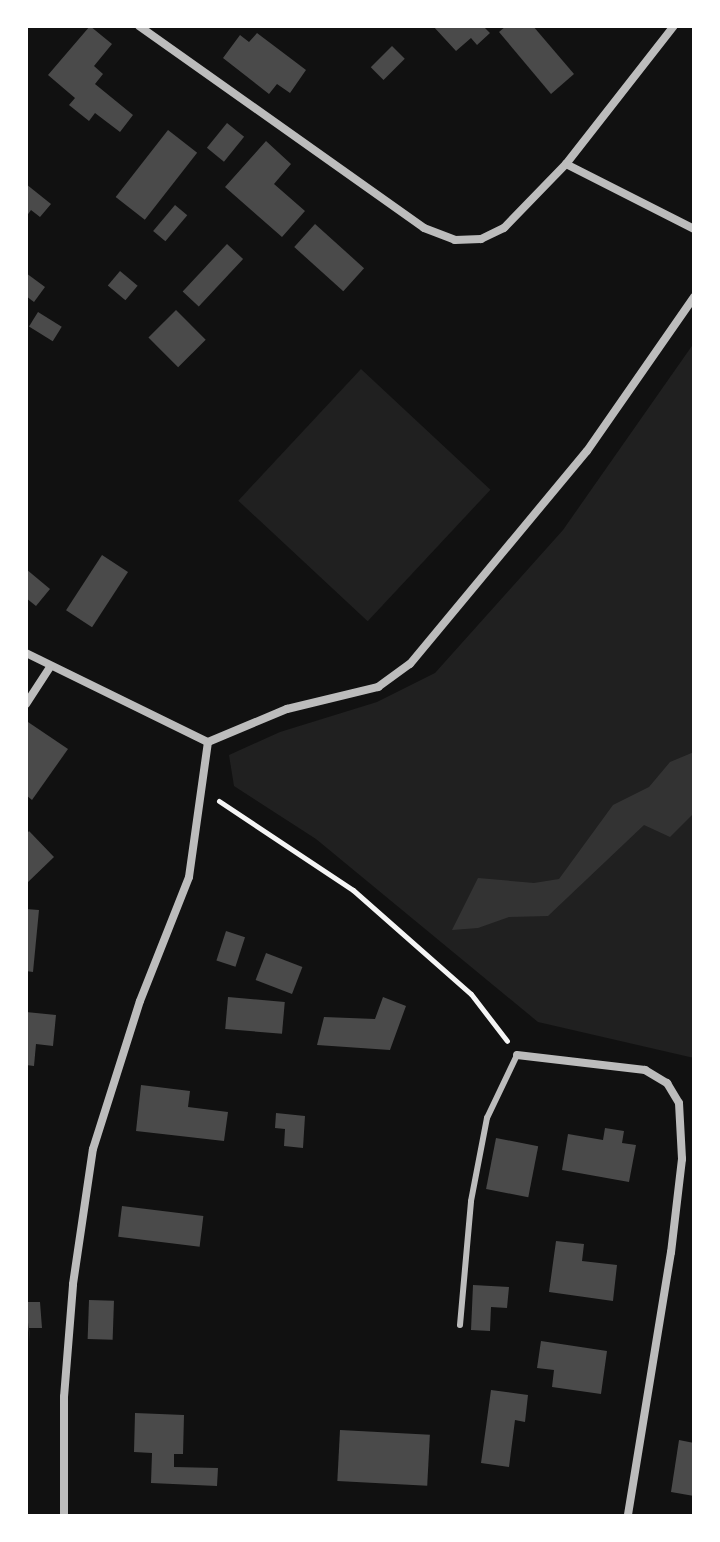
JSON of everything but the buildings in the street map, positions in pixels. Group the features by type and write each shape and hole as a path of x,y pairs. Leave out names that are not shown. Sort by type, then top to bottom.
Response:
{"street":[{"path":"139,26 411,220 455,240 481,239 504,228 566,164 674,26"},
{"path":"566,164 694,229"},
{"path":"26,653 208,742 287,709 378,687 410,664 587,451 694,297"},
{"path":"26,704 50,667"},
{"path":"64,1516 65,1383 93,1149 140,1001 189,877 204,791 208,742"},
{"path":"517,1055 645,1070 667,1083 679,1103 682,1159 671,1252 628,1516"}],"lane":[{"path":"460,1325 471,1201 487,1118 517,1055"}],"path":[{"path":"204,791 353,890 471,994 517,1055"}],"shaded area":[{"path":"694,343 694,1058 538,1022 316,839 234,786 229,755 280,732 377,702 435,673 563,530"},
{"path":"361,369 490,490 368,621 238,501"},
{"path":"694,752 694,813 670,837 644,825 548,916 509,917 478,928 452,930 478,878 534,883 559,879 613,805 649,787 670,762"}]}
